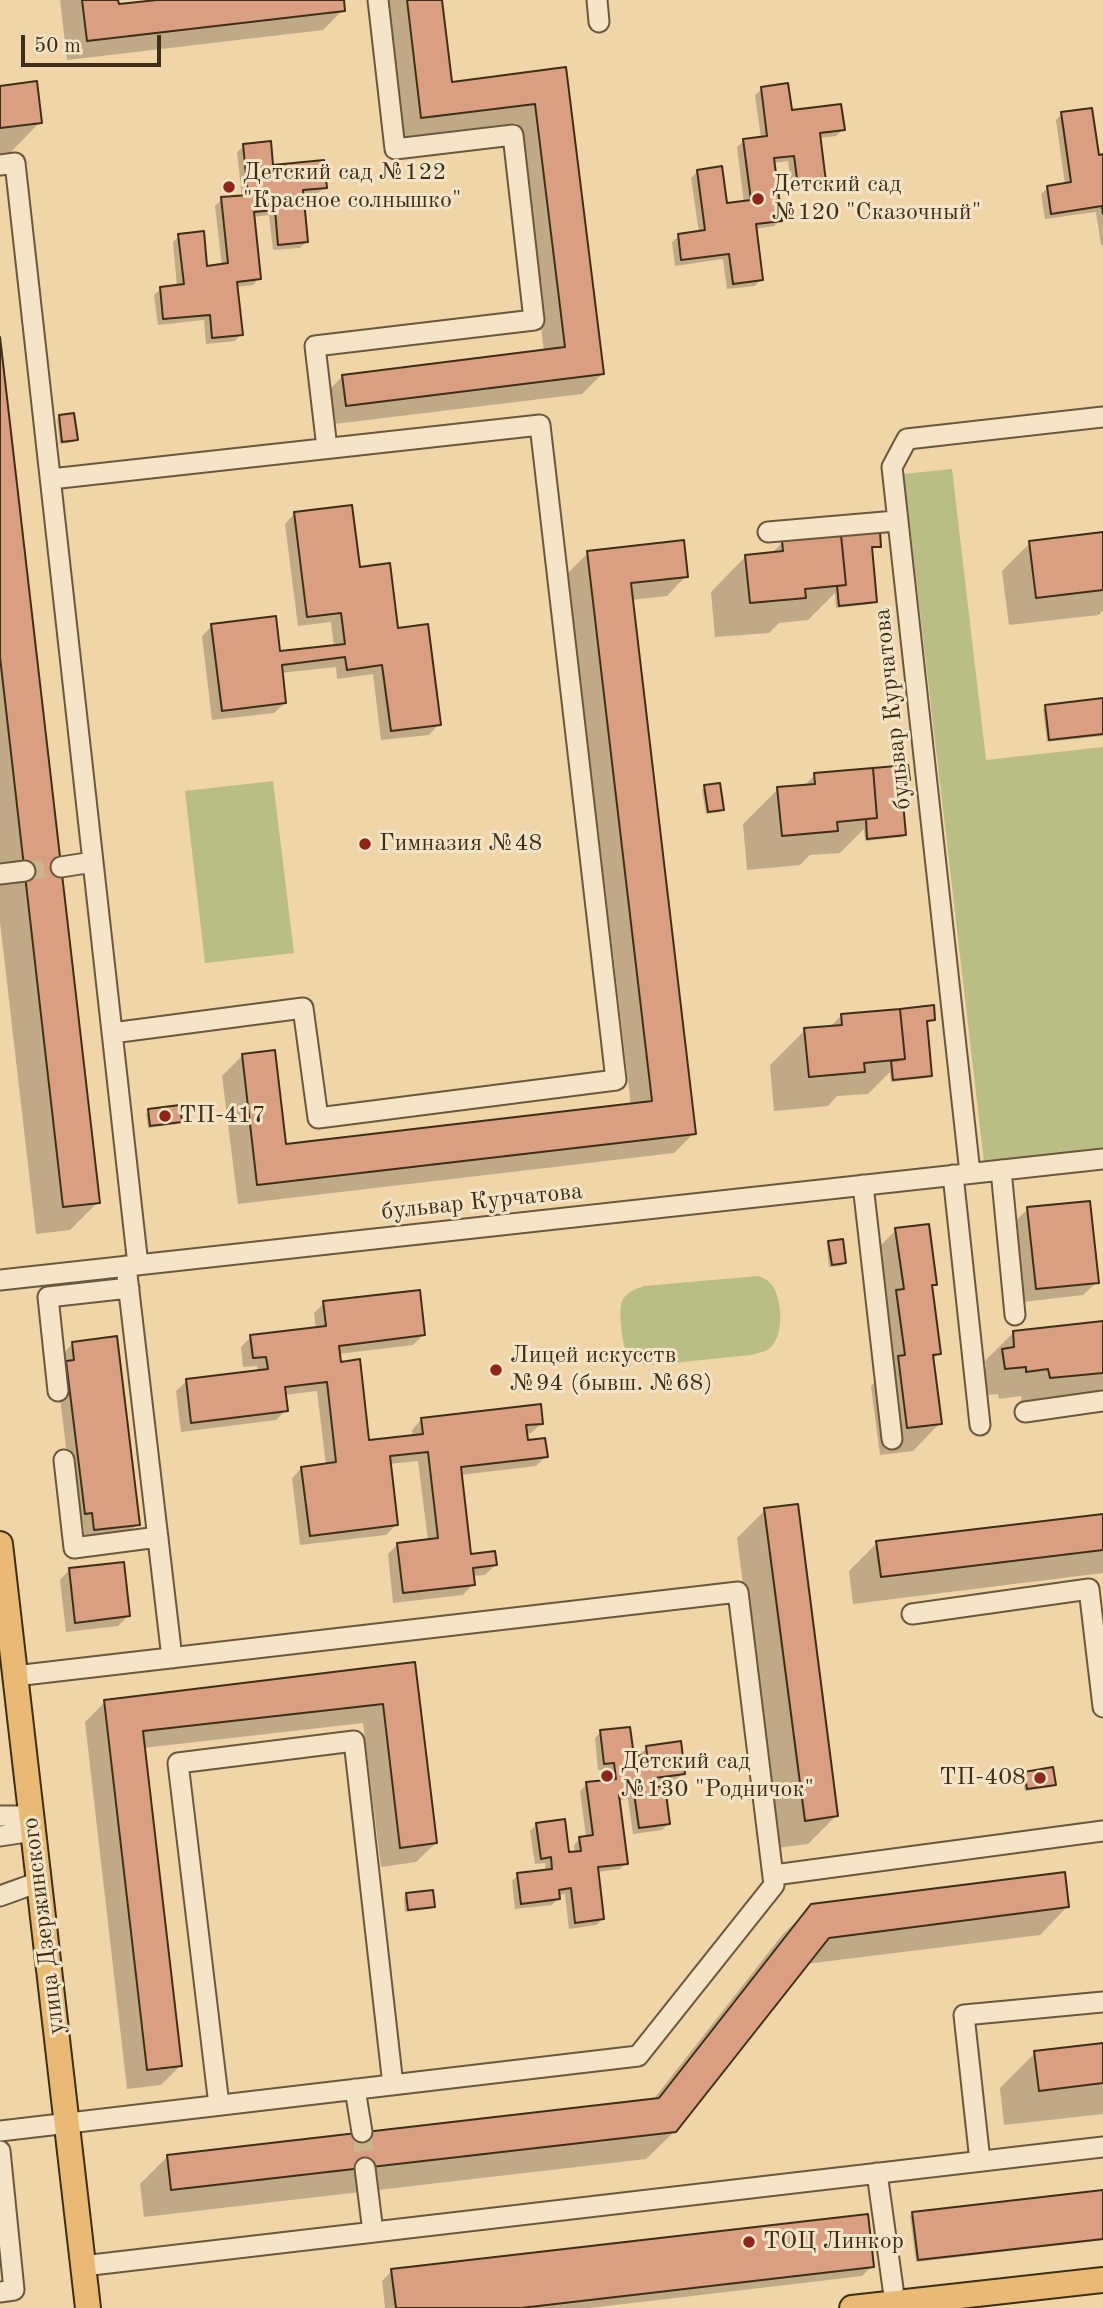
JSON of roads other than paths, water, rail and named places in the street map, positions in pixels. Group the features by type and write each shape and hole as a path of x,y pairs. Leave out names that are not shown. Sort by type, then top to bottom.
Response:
{"main road":[{"name":"улица Дзержинского","path":"0,1544 88,2308"},
{"path":"852,2308 1103,2280"}],"street":[{"path":"327,448 315,346 534,320 513,135 395,149 378,0"},
{"path":"597,0 599,22"},
{"path":"0,165 15,163 112,1032 132,1266 129,1288 172,1658"},
{"name":"бульвар Курчатова","path":"961,1174 892,467 907,439 1103,417"},
{"path":"51,480 540,425 616,1080 318,1118 303,1008 112,1032"},
{"path":"768,533 896,521"},
{"path":"61,867 93,862"},
{"path":"0,874 25,871"},
{"name":"бульвар Курчатова","path":"0,1280 1103,1158"},
{"path":"1001,1170 1015,1315"},
{"path":"961,1174 980,1425"},
{"path":"863,1185 892,1439"},
{"path":"58,1391 48,1297 129,1288"},
{"path":"1025,1412 1103,1401"},
{"path":"64,1460 74,1548 158,1537"},
{"path":"912,1614 1096,1588 1103,1707"},
{"path":"0,2131 638,2056 774,1885 738,1592 15,1676"},
{"path":"219,2105 178,1763 354,1741 393,2085"},
{"path":"0,1816 32,1823"},
{"path":"0,1836 32,1823"},
{"path":"774,1875 1103,1832"},
{"path":"0,1896 39,1882"},
{"path":"979,2161 964,2015 1103,2002"},
{"path":"355,2089 362,2132"},
{"path":"83,2266 1103,2147"},
{"path":"0,2151 14,2290 0,2292"},
{"path":"365,2168 373,2232"},
{"path":"877,2173 895,2303"}],"tunnel":[{"path":"25,871 61,867"},
{"path":"362,2132 365,2168"}],"place":[{"name":"Детский сад №122 \"Красное солнышко\"","path":"229,187"},
{"name":"Детский сад №120 \"Сказочный\"","path":"758,199"},
{"name":"Гимназия №48","path":"365,844"},
{"name":"ТП-417","path":"165,1116"},
{"name":"Лицей искусств №94 (бывш. №68)","path":"496,1370"},
{"name":"Детский сад №130 \"Родничок\"","path":"607,1776"},
{"name":"ТП-408","path":"1040,1778"},
{"name":"ТОЦ Линкор","path":"749,2242"}]}
